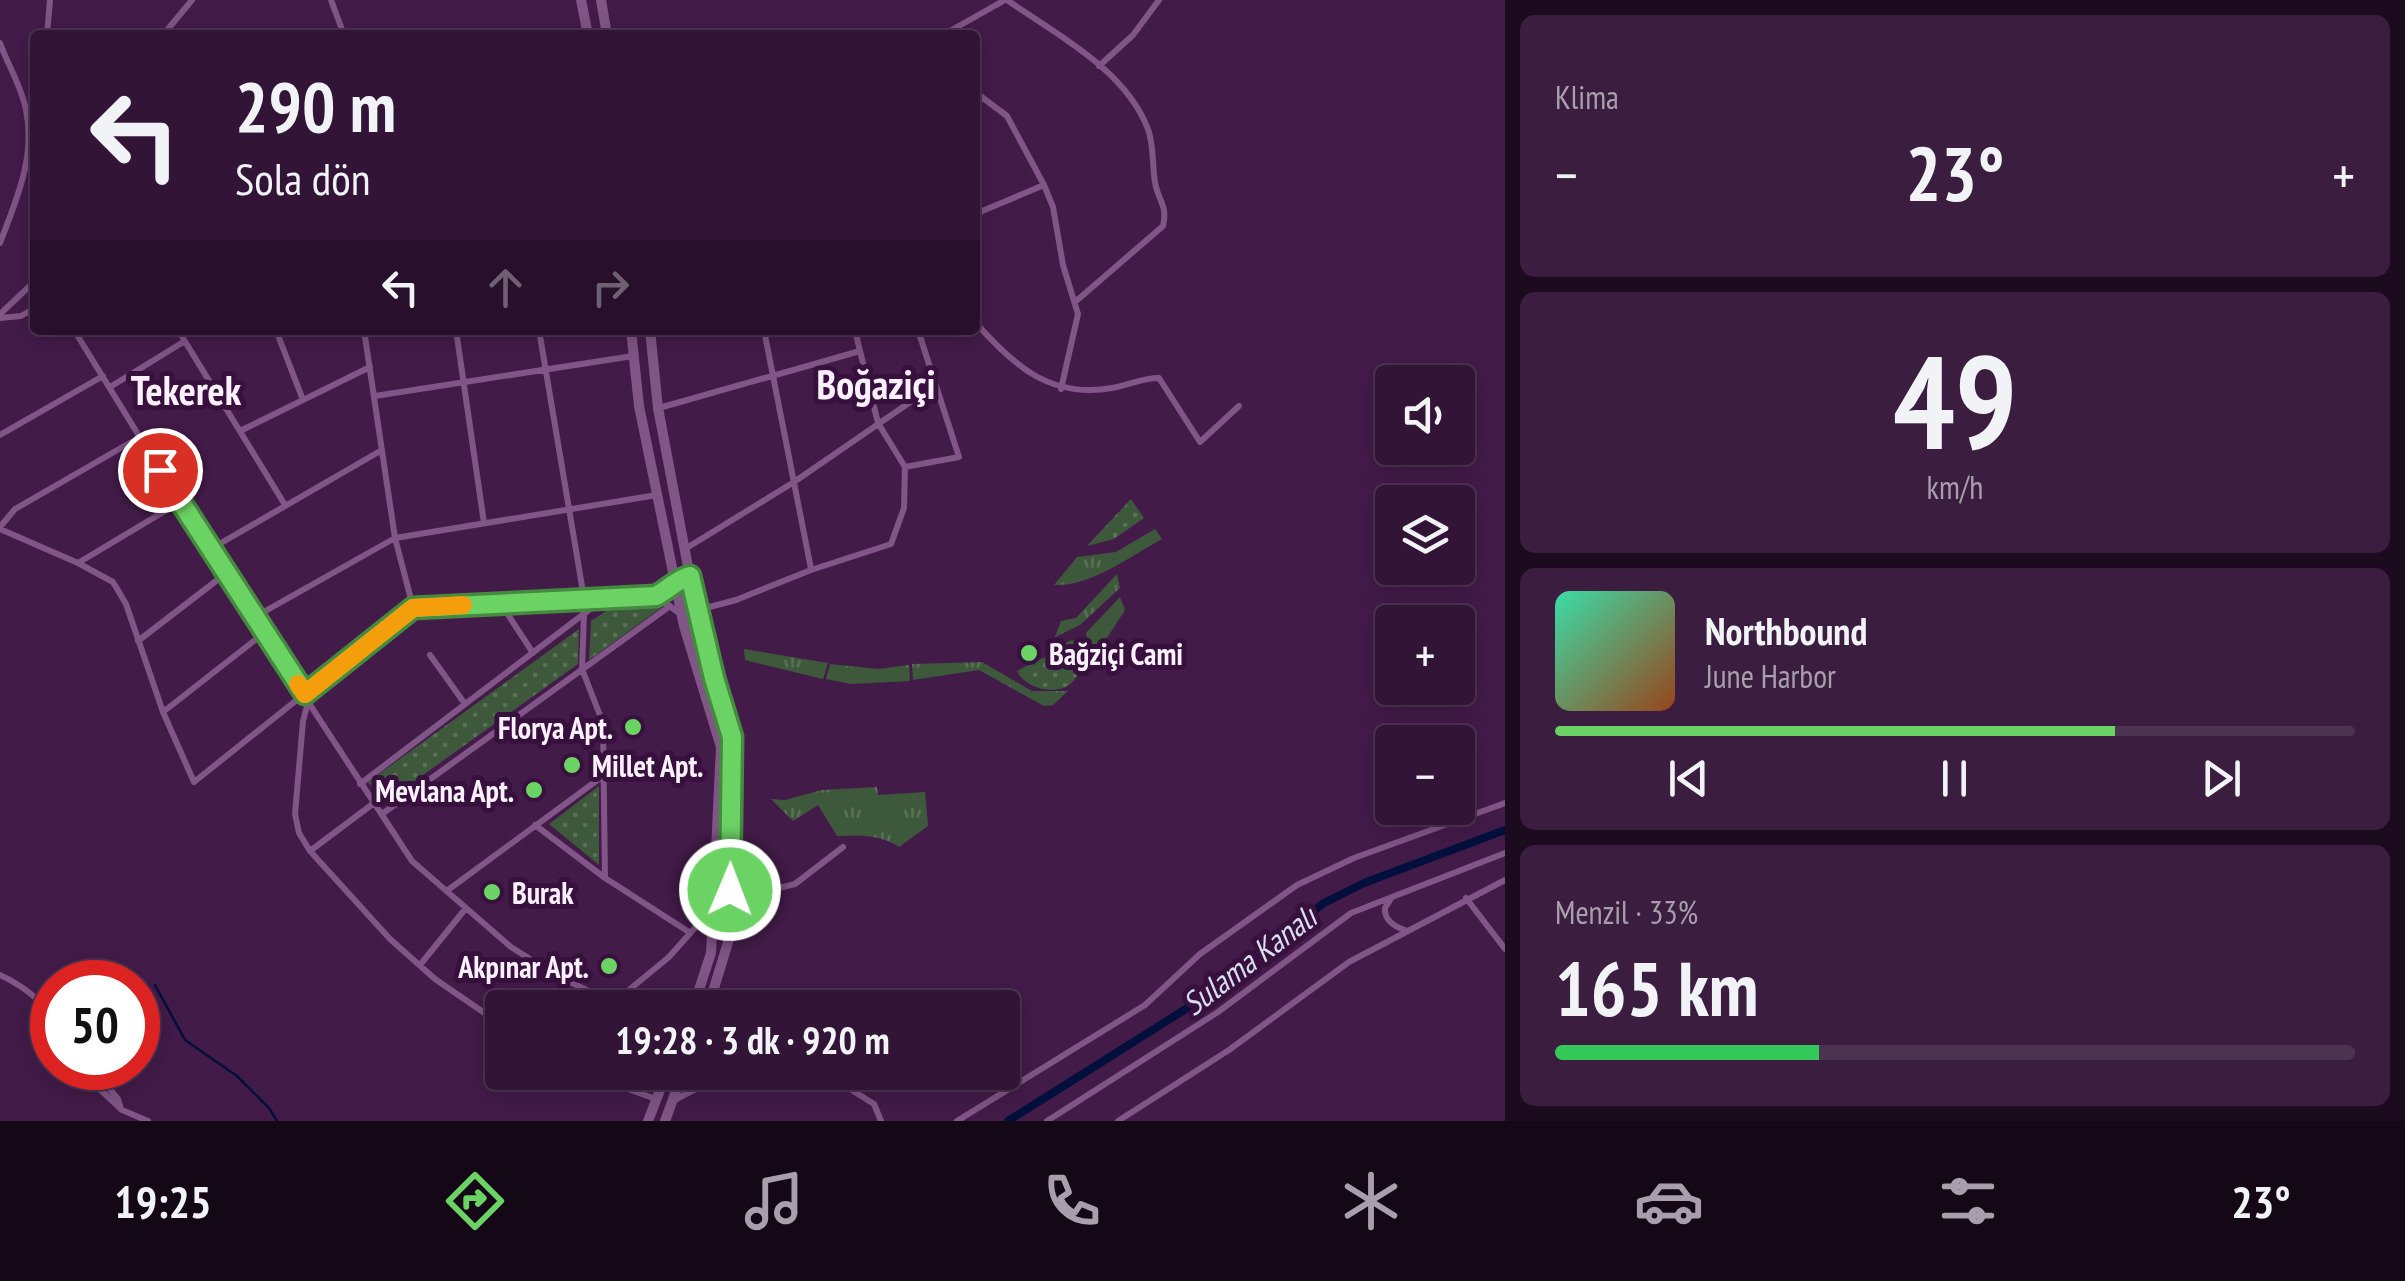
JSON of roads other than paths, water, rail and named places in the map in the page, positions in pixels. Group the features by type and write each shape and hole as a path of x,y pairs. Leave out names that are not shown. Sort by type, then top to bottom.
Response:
{"main road":[{"path":"581,0 587,30"},
{"path":"601,0 606,30"},
{"path":"632,335 639,406 683,616 721,746 716,904 711,952 698,990"},
{"path":"651,335 658,408 690,576 732,737 730,939 714,990"},
{"path":"648,1121 660,1090"},
{"path":"665,1121 676,1090"}],"street":[{"path":"47,30 50,0"},
{"path":"167,30 192,0"},
{"path":"331,0 342,30"},
{"path":"952,30 1006,0 1099,66 1132,97 1150,132 1155,187 1166,211 1163,226 1075,302"},
{"path":"1099,66 1133,35 1159,0"},
{"path":"0,43 26,109 30,137"},
{"path":"980,96 1007,116 1053,207 1078,314 1061,389"},
{"path":"26,109 30,105"},
{"path":"0,242 30,158"},
{"path":"980,212 1044,186"},
{"path":"0,316 30,286"},
{"path":"0,316 20,316 30,311"},
{"path":"980,328 999,349 1061,389 1110,388 1159,378 1200,442 1239,406"},
{"path":"77,335 209,550 412,861 511,947 583,990"},
{"path":"181,335 285,506"},
{"path":"278,335 303,400"},
{"path":"365,335 395,538 413,608"},
{"path":"457,335 484,523"},
{"path":"540,335 584,598"},
{"path":"765,335 811,570"},
{"path":"656,596 683,616 892,544 904,508 905,467 878,423 856,335"},
{"path":"905,467 959,457 920,335"},
{"path":"110,387 185,341"},
{"path":"658,408 860,351"},
{"path":"375,396 634,356"},
{"path":"240,431 370,367"},
{"path":"0,435 103,376"},
{"path":"685,549 794,482 935,385"},
{"path":"140,438 15,509 0,528 112,582 126,604 163,712 194,782 307,698 413,608 656,596 676,580 690,576"},
{"path":"209,550 382,450"},
{"path":"254,618 395,538 657,495"},
{"path":"78,563 180,502"},
{"path":"138,641 225,574"},
{"path":"360,784 607,597"},
{"path":"500,603 533,652"},
{"path":"382,814 670,606"},
{"path":"584,614 582,669 603,723 605,878"},
{"path":"163,712 264,633"},
{"path":"430,656 465,704"},
{"path":"307,698 295,814 299,833 390,939 485,1013"},
{"path":"448,890 603,776"},
{"path":"310,850 374,803"},
{"path":"957,1121 1145,1005 1200,954 1298,886 1354,858 1505,803"},
{"path":"534,825 605,878 689,932"},
{"path":"628,990 668,957 716,904 795,884 844,848"},
{"path":"1046,1121 1218,1012 1351,913 1505,853"},
{"path":"1118,1121 1228,1050 1349,962 1505,880"},
{"path":"1392,897 1385,908 1386,917 1394,926 1408,931"},
{"path":"1466,898 1505,949"},
{"path":"420,965 466,907"},
{"path":"0,975 30,993"},
{"path":"101,1090 122,1110 148,1121"},
{"path":"110,1090 122,1110"},
{"path":"631,1090 656,1099"},
{"path":"672,1102 691,1090"},
{"path":"852,1090 874,1104 881,1121"}],"waterway":[{"name":"Sulama Kanalı","path":"1008,1121 1189,1007 1324,903 1364,883 1505,830"},
{"path":"160,994 185,1040 237,1076 277,1121"}],"place":[{"name":"Bağziçi Cami","path":"1029,653"},
{"name":"Florya Apt.","path":"633,727"},
{"name":"Millet Apt.","path":"572,765"},
{"name":"Mevlana Apt.","path":"534,790"},
{"name":"Burak","path":"492,892"},
{"name":"Akpınar Apt.","path":"609,966"}],"district":[{"name":"Boğaziçi","path":"876,384"},
{"name":"Tekerek","path":"186,390"}]}
